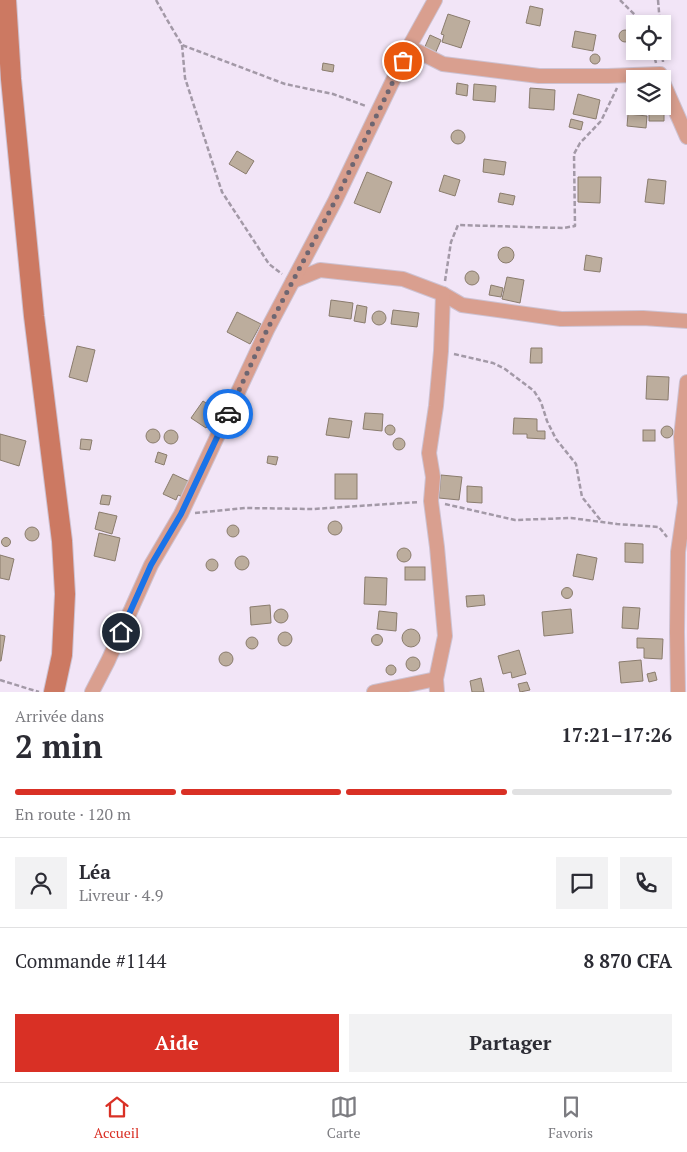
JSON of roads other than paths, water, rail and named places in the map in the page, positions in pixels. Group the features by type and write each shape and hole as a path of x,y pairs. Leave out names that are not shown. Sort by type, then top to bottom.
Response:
{"street":[{"path":"6,0 11,79 34,316 62,542 65,594 62,655 54,692"},
{"path":"92,692 151,565 181,514 263,337 335,201 435,0"},
{"path":"410,47 443,64 539,76 626,75"},
{"path":"671,100 687,137"},
{"path":"293,281 320,270 403,279 443,294 462,305 561,318 643,318 687,321"},
{"path":"374,692 436,686 445,636 431,501 433,477 428,453 436,406 441,351 443,294"},
{"path":"677,691 678,552 685,503 681,438 687,382"}]}
